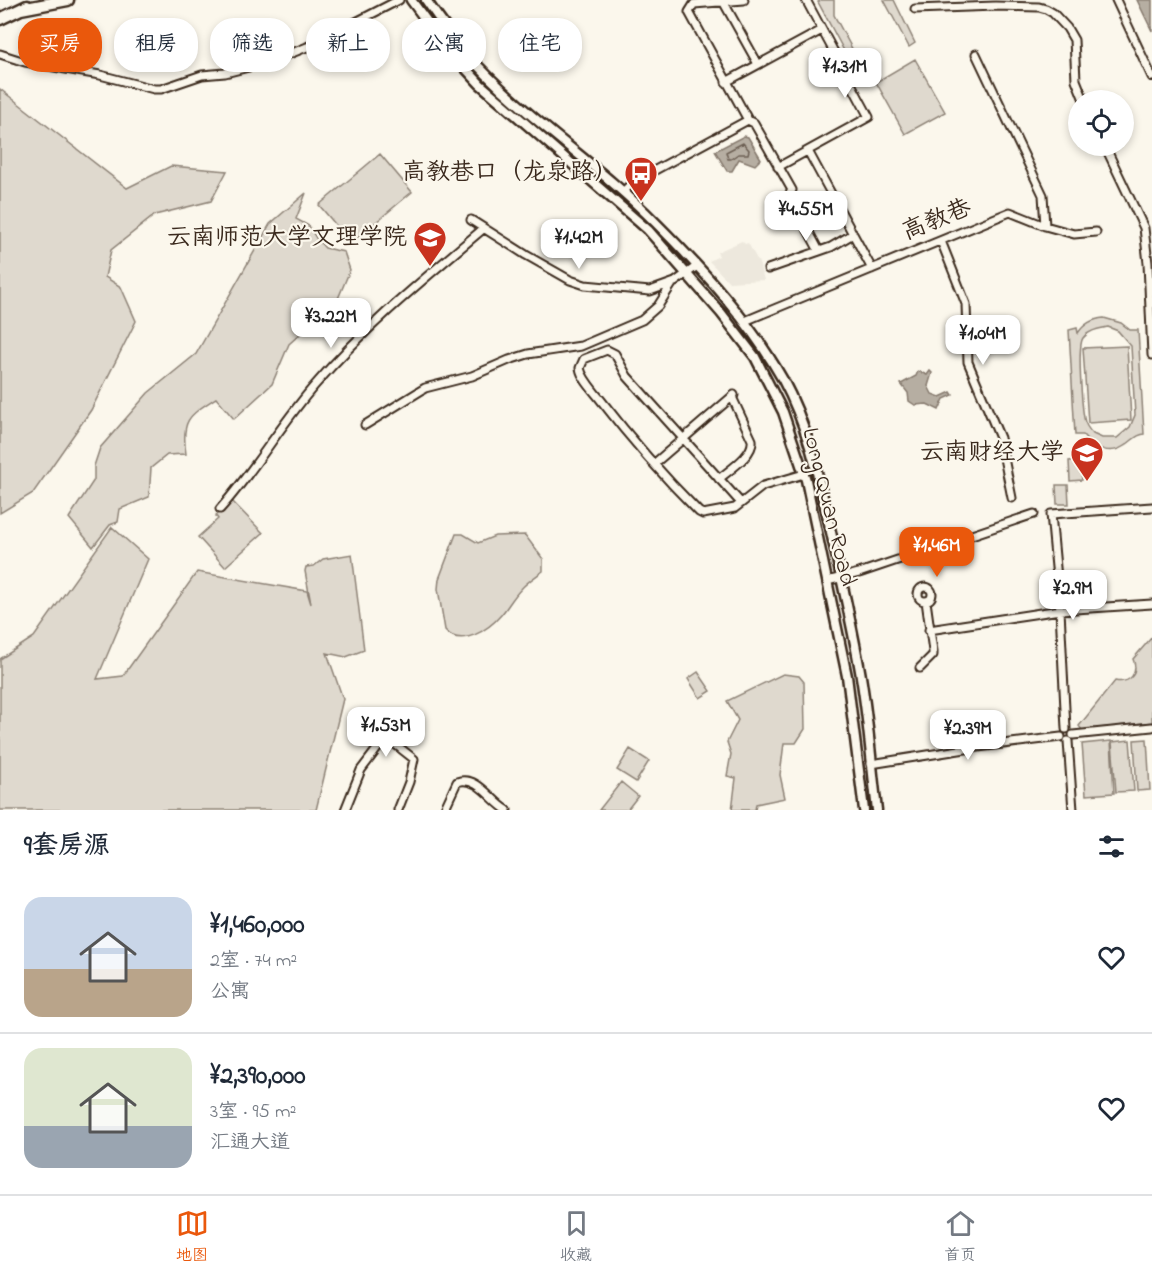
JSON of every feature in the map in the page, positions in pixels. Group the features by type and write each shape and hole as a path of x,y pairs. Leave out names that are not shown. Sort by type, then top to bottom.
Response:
{"highway":[{"path":"0,19 43,0"},
{"path":"21,9 68,0"}],"main road":[{"name":"Long Quan Road","path":"411,0 445,46 480,84 640,223 675,259 722,313 755,357 783,412 804,474 847,676 864,810"},
{"name":"Long Quan Road","path":"426,0 467,55 500,87 655,221 745,321 784,382 807,436 817,470 841,578 860,667 877,810"}],"street":[{"path":"0,54 25,62 100,75 161,89 202,75 225,73 272,61 307,47 399,0"},
{"path":"744,0 694,4 688,12 748,120 754,123 792,190 789,195 819,251"},
{"path":"778,167 868,117 806,0"},
{"path":"1116,0 1152,77"},
{"path":"724,3 758,64"},
{"path":"915,9 1038,3 1053,13 1067,28 1074,40 1076,80 1080,90"},
{"path":"726,82 822,30"},
{"path":"976,54 1043,195 1045,226 1074,234 1096,232"},
{"path":"623,192 633,182 748,120"},
{"path":"808,151 872,269"},
{"path":"1110,156 1144,228 1152,355"},
{"name":"高教巷","path":"745,321 1010,212 1045,226"},
{"path":"471,220 570,280 585,285 650,291 672,284 697,266"},
{"path":"220,509 314,386 344,354 415,287 483,229"},
{"path":"768,268 831,247 853,234"},
{"path":"941,241 966,304 968,362 999,438 1012,498"},
{"path":"365,425 425,388 472,376 528,354 581,346 642,320 658,306 672,284"},
{"path":"741,503 627,376 615,354 607,350 584,359 580,368 581,373 622,429 699,512 703,514 730,510 741,503 765,484 804,474"},
{"path":"655,463 733,396 753,446 719,479"},
{"path":"1068,738 1061,733 1066,729 1052,514 1152,507"},
{"path":"827,581 1034,514"},
{"path":"920,668 933,655 926,601"},
{"path":"929,630 1060,610 1152,604"},
{"path":"871,764 978,747 1152,727"},
{"path":"345,810 361,770 387,737 414,759 409,782 398,810"},
{"path":"1068,738 1072,810"},
{"path":"444,810 457,782 466,780 483,789 507,810"}],"shaded area":[{"path":"834,0 834,15 864,71 857,75 818,2"},
{"path":"884,0 894,0 915,43 909,47"},
{"path":"915,59 945,112 905,134 876,82"},
{"path":"0,89 127,188 171,166 227,171 211,201 155,215 111,250 105,277 121,287 136,321 91,410 33,493 0,513"},
{"path":"380,154 412,192 351,243 319,205"},
{"path":"306,193 296,219 309,226 325,248 344,252 350,270 337,301 289,344 272,384 234,419 216,398 193,415 186,426 186,454 167,455 151,468 149,497 120,509 118,522 110,525 93,547 69,518 94,480 94,466 100,448 148,393 196,354 270,224"},
{"path":"742,241 745,244 748,243 759,263 764,280 729,282 709,261 719,256 717,252"},
{"path":"1104,318 1121,323 1130,330 1138,330 1144,434 1121,448 1109,451 1093,444 1083,435 1075,435 1069,330 1077,328 1078,333 1089,322","holes":["1108,327 1118,331 1131,346 1135,415 1130,427 1117,438 1102,438 1093,434 1085,421 1080,376 1081,343 1085,335 1094,330"]},
{"path":"1127,346 1131,420 1088,423 1083,348"},
{"path":"1080,460 1082,480 1070,481 1069,461"},
{"path":"1056,485 1068,485 1069,504 1057,504"},
{"path":"232,501 263,533 225,567 198,537 218,519 216,516"},
{"path":"112,527 148,559 97,679 123,676 197,572 307,591 311,604 306,567 314,566 323,559 352,554 364,650 346,657 327,653 343,699 316,810 0,810 0,659 34,637"},
{"path":"456,534 463,534 478,543 495,536 525,535 543,559 543,571 523,586 496,620 474,635 459,638 445,630 438,589 439,579"},
{"path":"1152,637 1152,722 1082,730 1079,726 1115,681 1125,681 1132,676 1135,669 1133,659"},
{"path":"698,672 711,691 700,698 688,679"},
{"path":"783,674 799,676 804,682 805,729 796,743 784,743 780,775 785,798 756,804 755,810 732,810 736,778 727,776 731,754 727,742 738,720 727,701"},
{"path":"1147,739 1150,790 1137,791 1134,740"},
{"path":"1130,740 1134,791 1116,792 1112,742"},
{"path":"1111,741 1114,793 1086,795 1082,744"},
{"path":"630,749 649,761 636,782 617,770"},
{"path":"621,782 638,796 627,810 599,810"}],"water":[{"path":"1137,0 1152,0 1152,31"},
{"path":"744,136 748,137 761,159 755,165 739,159 732,171 727,171 715,151"},
{"path":"918,371 927,375 930,371 932,373 928,386 932,394 940,397 951,392 953,395 944,399 939,410 927,404 915,405 909,401 908,393 901,384 916,376"}],"place":[{"name":"高教巷口（龙泉路）","path":"641,202"},
{"name":"云南师范大学文理学院","path":"430,267"},
{"name":"云南财经大学","path":"1087,482"}]}
